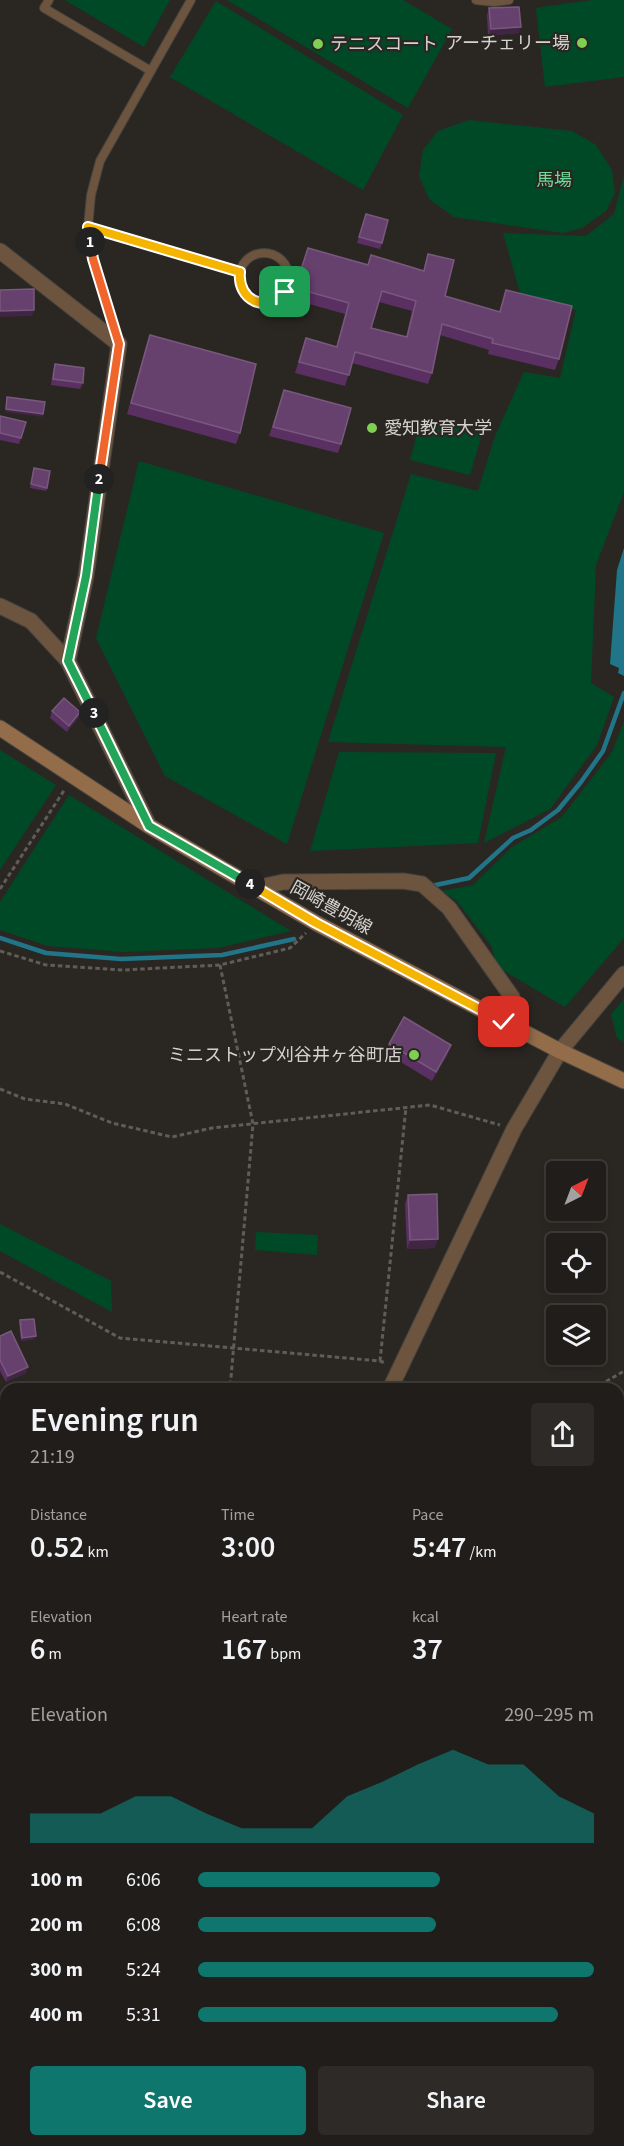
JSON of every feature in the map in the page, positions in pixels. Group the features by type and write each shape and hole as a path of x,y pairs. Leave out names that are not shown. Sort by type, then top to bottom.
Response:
{"main road":[{"name":"岡崎豊明線","path":"0,728 149,826 316,923 560,1051 624,1081"}],"street":[{"path":"0,250 119,344 86,576 68,661"},
{"path":"0,606 31,621 68,661 149,826"},
{"path":"256,888 283,882 318,881 403,881 422,884 449,908 512,997 504,1022"},
{"path":"393,1383 514,1129 560,1051 624,974"}],"lane":[{"path":"49,0 44,9 151,71"},
{"path":"119,344 93,259 88,227 91,195 100,161 192,0"},
{"path":"476,0 494,2 509,0"},
{"path":"88,227 240,272"},
{"path":"266,254 281,261 286,268 288,285 280,298 273,302 258,302 245,294 241,287 240,272 250,258 266,254"}],"path":[{"path":"0,889 74,775"},
{"path":"0,951 46,965 57,966 123,970 220,965 290,948 316,923"},
{"path":"220,965 254,1124 231,1383"},
{"path":"0,1089 25,1099 65,1104 112,1123 172,1137 212,1128 430,1105 514,1129"},
{"path":"380,1361 406,1107"},
{"path":"0,1272 120,1338 380,1361 400,1370"},
{"path":"603,1383 624,1371"}],"green space":[{"path":"65,0 170,0 144,47"},
{"path":"227,0 403,0 452,29 408,108"},
{"name":"アーチェリー場","path":"592,0 624,0 624,77 545,87 536,8"},
{"path":"216,1 403,115 363,190 170,77"},
{"name":"馬場","path":"469,120 572,131 596,145 612,170 615,193 606,211 582,228 563,233 454,217 429,199 419,176 423,150 438,131"},
{"path":"624,175 624,492 596,565 591,683 614,697 597,745 550,809 484,843 506,747 328,742 411,474 478,491 495,436 524,372 560,378 576,310 521,296 503,233 586,236 614,214"},
{"path":"421,420 482,434 470,475 410,460"},
{"path":"139,461 384,533 287,844 165,776 96,638"},
{"path":"624,721 624,938 565,1007 496,966 492,947 457,901 442,891 473,885 512,847 562,817 612,752"},
{"path":"0,750 56,785 0,870"},
{"path":"339,752 496,753 478,843 310,851"},
{"path":"69,795 291,931 218,948 123,952 48,946 0,930 0,902"},
{"path":"624,999 624,1042 617,1038 611,1014"},
{"path":"0,1224 111,1281 112,1312 0,1251"},
{"path":"256,1232 318,1235 317,1255 255,1250"}],"water":[{"path":"624,548 624,676 618,673 619,668 610,664 617,570"}],"building":[{"path":"519,7 521,27 491,29 489,8"},
{"path":"366,214 388,220 382,243 359,237"},
{"path":"308,248 368,265 371,255 424,271 428,254 454,260 445,296 500,312 506,290 572,306 559,359 492,343 493,339 442,324 432,373 355,352 349,375 299,362 306,338 337,347 349,303 295,288","holes":["382,291 416,301 407,337 371,328"]},
{"path":"34,289 34,310 0,311 0,290"},
{"path":"150,335 256,364 240,433 131,403"},
{"path":"55,364 84,368 83,383 53,379"},
{"path":"284,390 351,408 341,444 273,427"},
{"path":"7,397 45,402 43,414 6,409"},
{"path":"0,416 26,422 21,438 0,433"},
{"path":"34,468 50,471 47,488 31,484"},
{"path":"64,698 80,712 69,726 52,711"},
{"path":"404,1017 451,1045 436,1072 389,1044"},
{"path":"437,1194 438,1239 410,1240 408,1195"},
{"path":"34,1319 36,1336 22,1338 20,1320"},
{"path":"11,1331 28,1367 8,1376 0,1360 0,1336"}],"waterway":[{"path":"431,886 469,878 513,838 531,830 558,810 603,751 624,693"},
{"path":"0,938 46,953 121,959 222,955 294,939"}],"place":[{"name":"アーチェリー場","path":"582,43"},
{"name":"テニスコート","path":"318,44"},
{"name":"愛知教育大学","path":"372,428"},
{"name":"ミニストップ刈谷井ヶ谷町店","path":"414,1055"}],"route":[{"path":"285,292 273,302 258,302 245,294 239,279 240,272 88,227 93,259 119,344 86,576 68,661 149,826 316,923 504,1022"}]}
